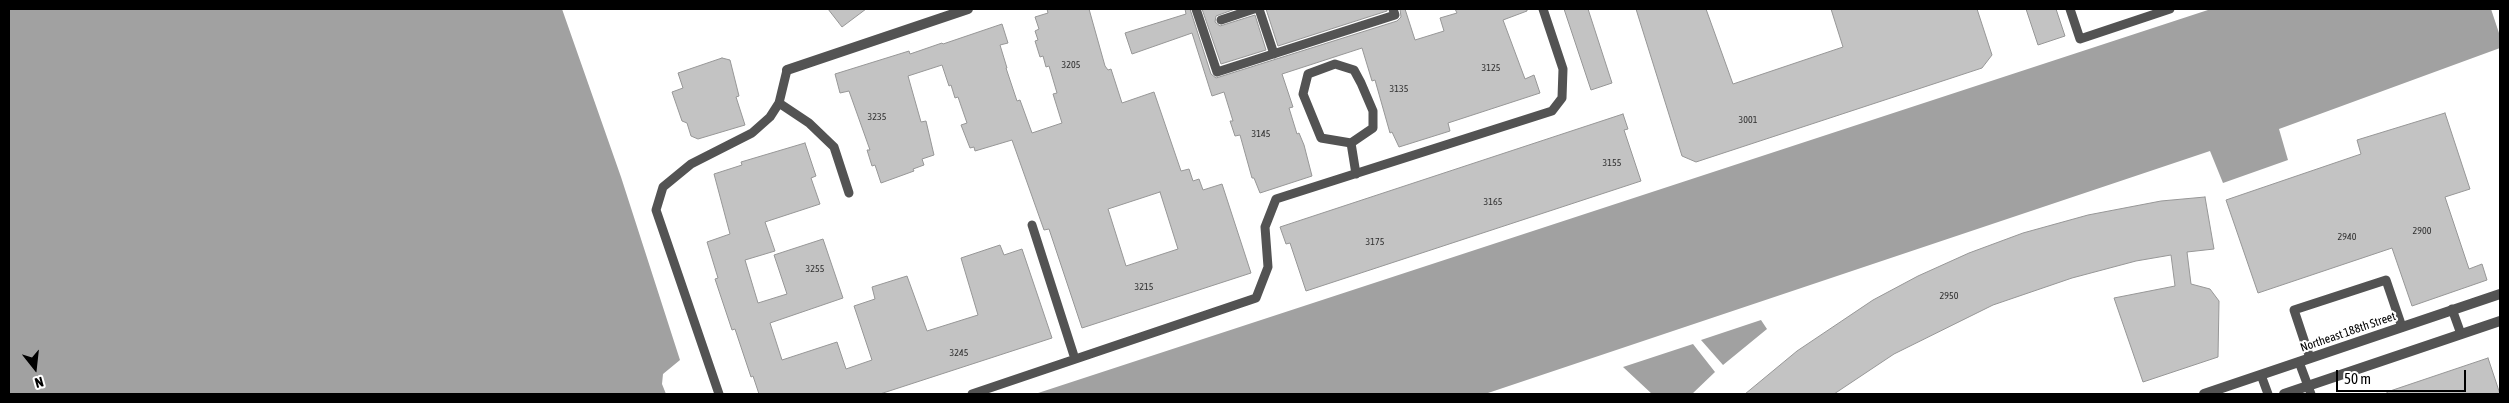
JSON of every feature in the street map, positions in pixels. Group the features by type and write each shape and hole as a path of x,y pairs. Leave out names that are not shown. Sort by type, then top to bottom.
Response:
{"street":[{"path":"787,70 968,9"},
{"name":"Northeast 188th Street","path":"2204,394 2500,294"},
{"path":"2284,394 2309,390 2500,320"}],"lane":[{"path":"1196,9 1217,72 1395,15 1393,9"},
{"path":"1220,20 1254,9"},
{"path":"1259,9 1274,54"},
{"path":"972,394 1256,298 1268,267 1265,227 1276,199 1552,111 1562,98 1563,69 1543,9"},
{"path":"2070,9 2080,39 2170,9"},
{"path":"1334,64 1354,70 1373,111 1373,128 1351,143 1321,138 1303,94 1308,74 1334,64"},
{"path":"719,394 656,210 663,186 691,164 752,133 770,117 779,103 787,70"},
{"path":"779,103 810,123 834,148 849,193"},
{"path":"1351,143 1356,174"},
{"path":"1032,225 1076,359"},
{"path":"2310,358 2294,310 2386,280 2402,327"},
{"path":"2452,310 2461,334"},
{"path":"2299,362 2309,390"},
{"path":"2261,375 2268,394"}],"shaded area":[{"path":"9,9 562,9 621,177 680,360 663,374 662,384 666,394 9,394"},
{"path":"2211,9 2491,9 2500,36 2500,48 2279,129 2288,160 2223,183 2210,151 1485,394 1035,394"},
{"path":"1761,320 1767,329 1723,365 1701,340"},
{"path":"1693,344 1715,372 1692,394 1652,394 1623,367"}],"building":[{"path":"828,9 866,9 842,27"},
{"path":"1047,9 1089,9 1105,66 1108,70 1111,69 1122,103 1154,92 1181,171 1189,169 1193,181 1199,179 1203,190 1222,184 1251,273 1082,328 1049,229 1044,230 1012,140 975,151 974,147 970,148 961,125 967,123 958,97 955,98 951,85 949,86 942,65 908,76 921,122 926,121 934,155 922,159 924,165 913,169 914,171 881,183 875,165 872,166 867,150 870,150 849,91 840,93 835,74 909,51 910,54 1002,24 1008,43 1000,45 1006,68 1017,101 1020,100 1032,133 1062,123 1053,94 1057,93 1049,66 1046,67 1043,56 1040,57 1035,41 1038,40 1035,31 1039,29 1035,17 1048,13","holes":["1160,192 1178,249 1126,266 1108,209"]},
{"path":"1185,9 1190,9 1211,74 1216,78 1397,21 1401,17 1400,9 1405,9 1415,40 1444,31 1440,18 1457,13 1455,9 1527,9 1527,11 1503,20 1525,79 1534,75 1540,93 1448,123 1450,131 1399,147 1392,132 1390,133 1375,80 1372,81 1362,48 1282,74 1293,107 1289,108 1297,134 1299,133 1304,145 1312,176 1260,193 1254,178 1252,178 1240,135 1235,136 1230,121 1233,121 1224,92 1212,96 1192,33 1132,54 1125,33 1186,14"},
{"path":"1202,9 1235,9 1216,16 1215,22 1220,26 1255,15 1266,50 1221,64"},
{"path":"1266,9 1387,9 1387,11 1278,46"},
{"path":"1564,9 1588,9 1612,83 1591,90"},
{"path":"1636,9 1706,9 1733,84 1843,47 1831,9 1977,9 1992,55 1982,68 1696,162 1682,156"},
{"path":"2026,9 2056,9 2065,36 2038,45"},
{"path":"722,58 730,60 739,96 736,97 745,125 698,139 691,136 687,123 682,121 672,92 683,88 678,73"},
{"path":"2445,113 2470,189 2445,197 2469,269 2482,264 2487,280 2412,306 2392,248 2258,293 2226,200 2361,154 2357,140"},
{"path":"1623,114 1628,129 1624,130 1641,181 1306,291 1290,243 1286,244 1280,227"},
{"path":"805,143 816,176 811,178 820,204 765,222 775,251 745,260 758,303 787,294 774,255 823,239 843,298 770,323 782,360 837,342 846,369 872,360 854,306 875,299 872,287 907,276 927,331 978,315 961,258 1000,245 1004,255 1022,249 1052,338 880,394 759,394 753,376 751,377 735,329 732,330 715,279 718,278 707,242 730,234 714,174 742,165 741,162"},
{"path":"2205,197 2214,249 2187,252 2191,284 2210,289 2219,301 2218,357 2143,382 2114,298 2175,286 2171,255 2136,261 2072,278 1993,305 1894,354 1834,394 1745,394 1797,351 1873,300 1918,276 1969,253 2023,233 2088,215 2161,201"},
{"path":"2488,358 2500,394 2387,394 2387,392"}]}
